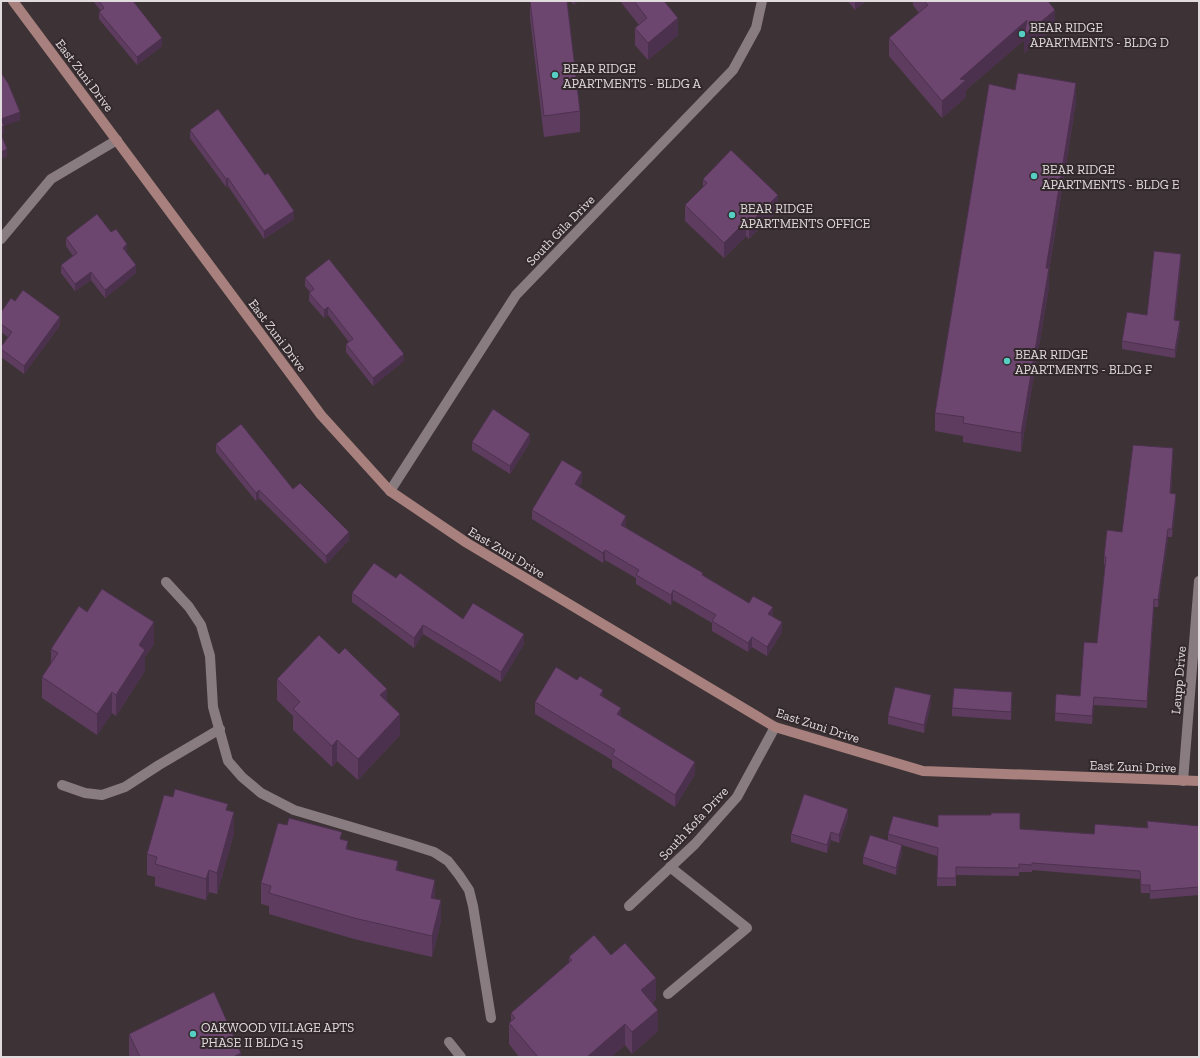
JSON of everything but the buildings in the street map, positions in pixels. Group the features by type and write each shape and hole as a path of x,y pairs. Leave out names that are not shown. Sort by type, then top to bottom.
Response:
{"street":[{"name":"East Zuni Drive","path":"13,1 320,415 390,491 467,543 776,727 923,771 1199,781"},
{"name":"South Gila Drive","path":"390,491 516,294 733,70 756,28 762,1"},
{"path":"1,239 51,179 117,140"},
{"name":"Leupp Drive","path":"1183,781 1199,581"},
{"path":"166,582 189,608 201,625 210,656 213,707 228,761 242,778 261,794 294,810 434,852 448,861 469,890 473,906 491,1018"},
{"name":"South Kofa Drive","path":"629,906 695,844 737,797 776,727"},
{"path":"62,785 85,793 102,795 125,787 220,729"},
{"path":"668,994 747,928 670,868"},
{"path":"449,1042 461,1057"}],"place":[{"name":"BEAR RIDGE APARTMENTS - BLDG D","path":"1022,34"},
{"name":"BEAR RIDGE APARTMENTS - BLDG A","path":"555,75"},
{"name":"BEAR RIDGE APARTMENTS - BLDG E","path":"1034,176"},
{"name":"BEAR RIDGE APARTMENTS OFFICE","path":"732,215"},
{"name":"BEAR RIDGE APARTMENTS - BLDG F","path":"1007,361"},
{"name":"OAKWOOD VILLAGE APTS PHASE II BLDG 15","path":"193,1034"}]}
